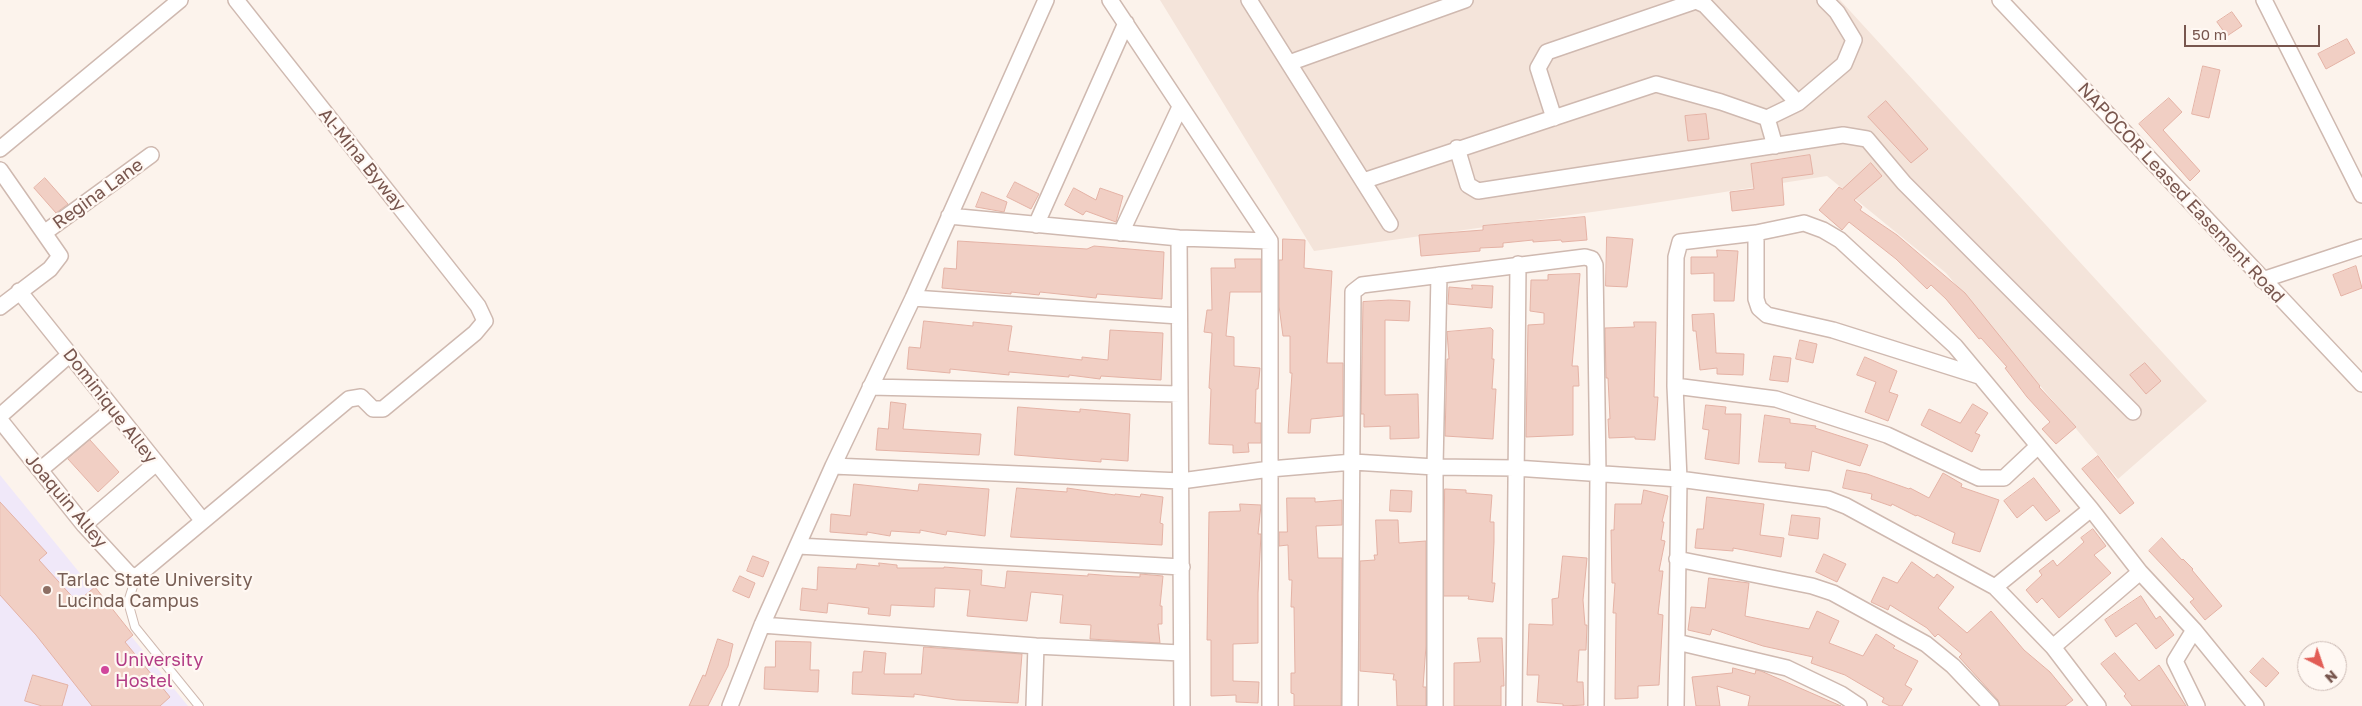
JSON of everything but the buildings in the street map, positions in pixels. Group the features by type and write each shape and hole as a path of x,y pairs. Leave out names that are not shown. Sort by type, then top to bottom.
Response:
{"street":[{"path":"0,149 180,0"},
{"name":"Al-Mina Byway","path":"203,521 349,399 360,397 373,409 382,409 474,333 485,321 478,306 236,0"},
{"path":"730,706 762,625 833,466 913,298 1046,0"},
{"path":"1110,0 1270,240 1270,706"},
{"path":"1249,0 1390,224"},
{"path":"1289,63 1465,0"},
{"path":"1363,181 1457,148 1656,84 1721,102 1767,118 1798,103 1844,64 1854,40 1837,12 1825,0"},
{"name":"NAPOCOR Leased Easement Road","path":"2000,0 2362,384"},
{"path":"2264,0 2362,195"},
{"path":"1554,118 1538,68 1547,52 1696,1 1705,5 1798,103"},
{"path":"1036,225 1126,23"},
{"path":"1121,233 1180,107"},
{"path":"1767,118 1775,146"},
{"path":"1457,148 1468,184 1478,191 1725,151 1775,146 1843,135 1867,139 1904,183 2133,412"},
{"name":"Regina Lane","path":"44,233 151,155"},
{"path":"0,170 60,256 50,268 0,307"},
{"path":"949,216 1179,238 1270,240"},
{"path":"1676,706 1676,559 1679,479 1675,386 1676,257 1680,242 1756,233 1804,223 1823,230 1834,237 1955,346 2091,509 2140,572 2194,630 2256,706"},
{"path":"1756,233 1756,299 1759,308 1768,315 1833,330 1979,376"},
{"path":"1179,238 1182,567 1180,653 1182,706"},
{"path":"2262,280 2362,247"},
{"path":"1350,706 1353,292 1362,285 1586,256 1592,259 1595,265 1598,474 1596,706"},
{"path":"1514,706 1518,264"},
{"path":"1435,706 1434,468 1439,275"},
{"name":"Dominique Alley","path":"19,291 155,464 203,521"},
{"path":"913,298 1179,316"},
{"path":"0,416 69,355"},
{"path":"1675,386 1776,399 1886,435 1979,478 2004,478 2038,446"},
{"path":"870,387 1180,394"},
{"path":"40,470 113,410"},
{"name":"Joaquin Alley","path":"0,420 84,524 129,574 136,577"},
{"path":"833,466 1181,481 1270,469 1353,462 1434,468 1515,468 1679,479 1828,499 1846,506 1995,586 2053,647 2098,706"},
{"path":"84,524 155,464"},
{"path":"1995,586 2091,509"},
{"path":"136,577 203,521"},
{"path":"798,546 1182,567"},
{"path":"1676,559 1834,592 1926,644 1953,666 1991,706"},
{"path":"2053,647 2140,572"},
{"path":"762,625 1036,646 1180,653"},
{"path":"2194,630 2175,661 2197,706"},
{"path":"1677,642 1787,668 1841,694 1858,706"},
{"path":"1034,706 1036,646"}],"lane":[{"path":"136,577 128,602 134,627 199,706"}],"shaded area":[{"path":"1160,0 1840,0 2207,401 2118,479 1946,273 1827,176 1635,206 1314,251"},
{"name":"Tarlac State University Lucinda Campus","path":"0,475 188,706 0,706"}],"place":[{"name":"Tarlac State University Lucinda Campus","path":"47,590"},
{"name":"University Hostel","path":"105,670"}]}
